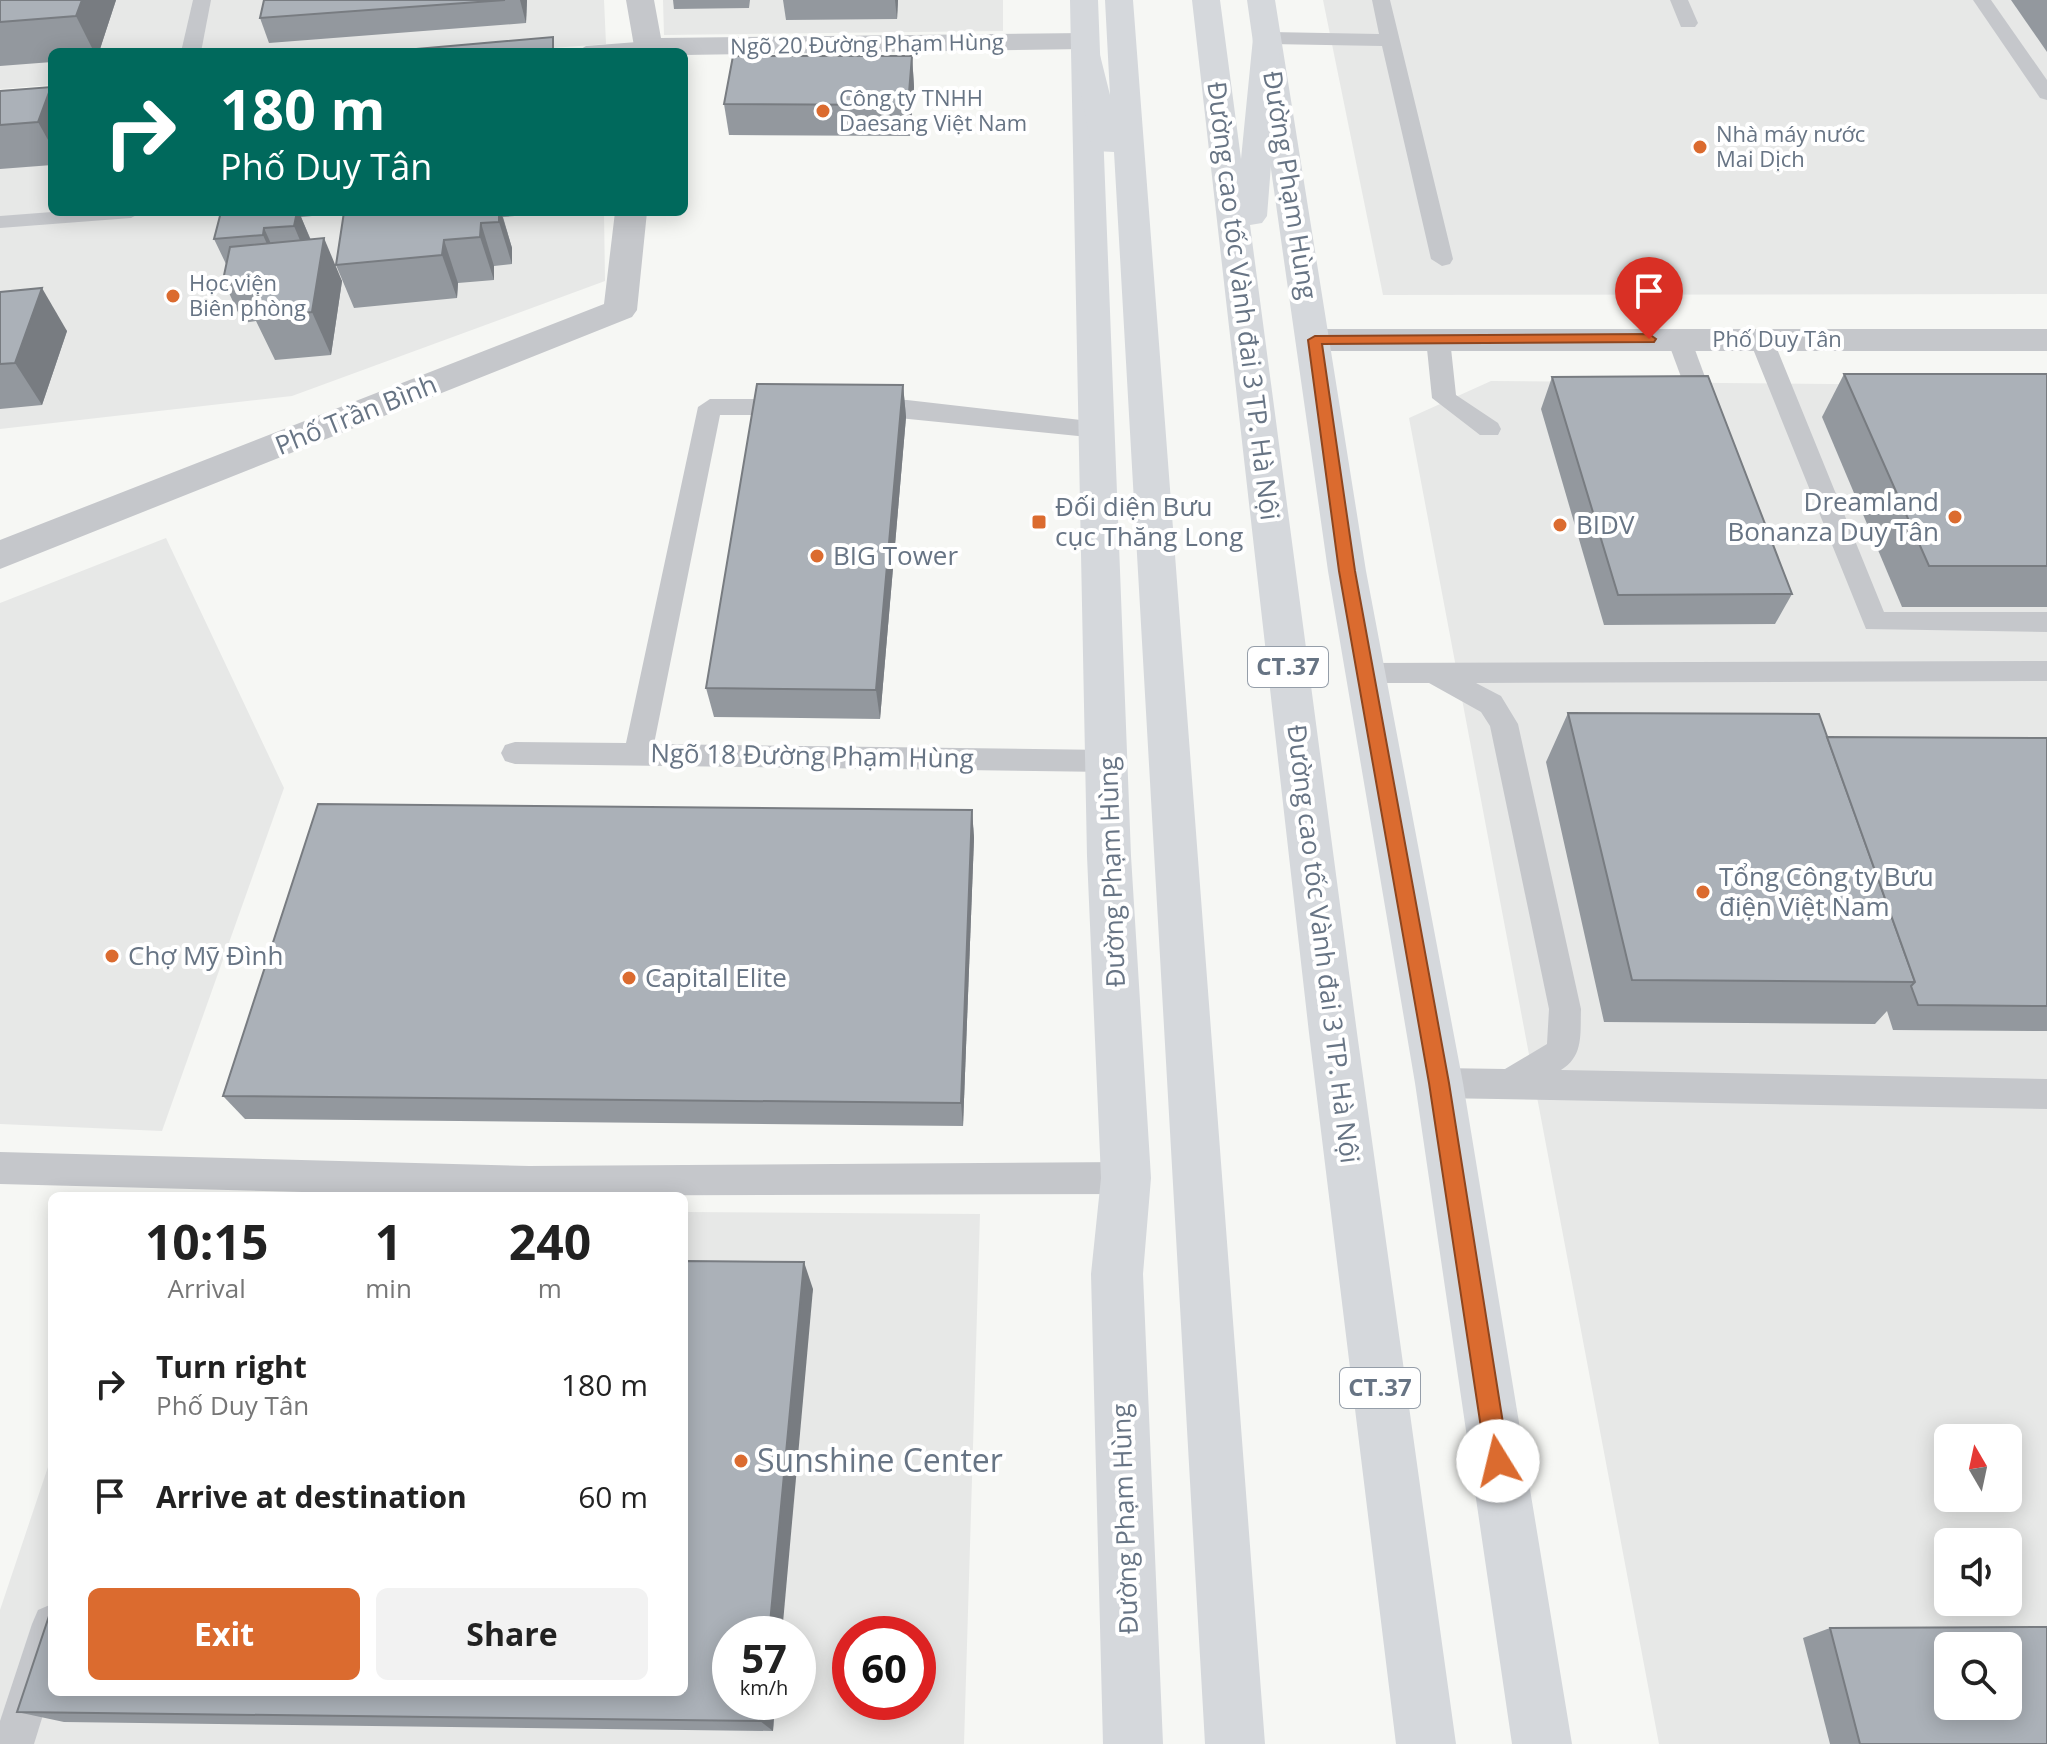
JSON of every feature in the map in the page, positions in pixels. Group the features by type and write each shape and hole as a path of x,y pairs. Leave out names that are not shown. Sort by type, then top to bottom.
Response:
{"main road":[{"path":"1119,0 1185,1032 1235,1744"},
{"name":"Đường cao tốc Vành đai 3 TP. Hà Nội","path":"1206,0 1333,1033 1426,1744"},
{"name":"Đường Phạm Hùng","path":"1261,0 1365,673 1439,1083 1542,1744"},
{"path":"1084,21 1138,302"},
{"name":"Đường Phạm Hùng","path":"1084,21 1109,856 1126,1178 1117,1274 1133,1744"},
{"path":"1243,302 1267,38"}],"street":[{"path":"640,0 649,48"},
{"name":"Ngõ 20 Đường Phạm Hùng","path":"679,48 1084,21"},
{"name":"Phố Trần Bình","path":"0,555 620,310 631,216"},
{"name":"Phố Duy Tân","path":"1315,340 2047,340"}],"lane":[{"path":"192,48 202,0"},
{"path":"1381,0 1442,259"},
{"path":"1679,0 1688,23"},
{"path":"1982,0 2047,94"},
{"path":"1267,38 1388,40"},
{"path":"0,222 79,216"},
{"path":"1438,339 1444,398 1489,429"},
{"path":"1679,339 1696,385"},
{"path":"1761,339 1875,622 2047,622"},
{"path":"638,753 710,407 816,408"},
{"path":"847,408 907,408 1098,430"},
{"path":"1365,673 2047,671"},
{"path":"1432,672 1491,704 1504,724 1565,1009 1563,1052 1510,1084"},
{"name":"Ngõ 18 Đường Phạm Hùng","path":"515,753 1108,761"},
{"path":"1439,1083 2047,1094"},
{"path":"0,1168 195,1184 1126,1178"},
{"path":"13,1744 48,1636"}],"shaded area":[{"path":"0,0 604,0 606,44 551,48 48,48 48,85 0,89"},
{"path":"663,0 1003,0 1003,31 664,35"},
{"name":"Nhà máy nước Mai Dịch","path":"1323,0 2047,0 2047,294 1383,295"},
{"name":"Học viện Biên phòng","path":"48,102 48,216 604,216 605,281 292,396 0,429 0,106"},
{"path":"1491,381 2047,386 2047,1744 1659,1744 1409,418"},
{"name":"Chợ Mỹ Đình","path":"166,538 284,788 162,1131 0,1124 0,603"},
{"path":"688,1212 980,1214 964,1744 0,1744 0,1610 48,1467 48,1696 688,1696"}],"building":[{"path":"0,0 82,0 76,16 0,22"},
{"path":"264,0 505,0 260,18"},
{"path":"553,37 553,48 428,48"},
{"path":"733,56 912,56 908,105 724,104"},
{"path":"48,87 38,122 0,125 0,91"},
{"path":"220,216 296,216 294,226 264,228 263,235 214,239"},
{"path":"343,216 499,216 499,222 481,223 480,237 444,240 442,255 336,265"},
{"path":"324,238 312,312 254,318 263,276 223,280 230,247"},
{"path":"42,288 15,363 0,364 0,292"},
{"name":"Dreamland Bonanza Duy Tân","path":"1844,374 2047,374 2047,566 1929,566"},
{"path":"1708,376 1792,594 1618,595 1552,377"},
{"name":"BIG Tower","path":"757,384 903,385 876,690 706,688"},
{"name":"Tổng Công ty Bưu điện Việt Nam","path":"1568,713 1819,714 1915,982 1632,980"},
{"path":"1827,737 2047,738 2047,1006 1918,1005 1911,986 1915,982"},
{"name":"Capital Elite","path":"318,804 972,810 961,1103 223,1096"},
{"name":"Sunshine Center","path":"688,1261 804,1262 771,1616 712,1616 712,1720 760,1721 17,1712 48,1619 48,1696 688,1696"},
{"path":"2047,1627 2047,1744 1860,1744 1830,1628"}],"place":[{"name":"Công ty TNHH Daesang Việt Nam","path":"823,111"},
{"name":"Nhà máy nước Mai Dịch","path":"1700,147"},
{"name":"Học viện Biên phòng","path":"173,296"},
{"name":"Dreamland Bonanza Duy Tân","path":"1955,517"},
{"name":"Đối diện Bưu cục Thăng Long","path":"1039,522"},
{"name":"BIDV","path":"1560,525"},
{"name":"BIG Tower","path":"817,556"},
{"name":"Tổng Công ty Bưu điện Việt Nam","path":"1703,892"},
{"name":"Chợ Mỹ Đình","path":"112,956"},
{"name":"Capital Elite","path":"629,978"},
{"name":"Sunshine Center","path":"741,1461"}],"route":[{"path":"1498,1461 1439,1083 1347,571 1315,340 1649,339"}]}
